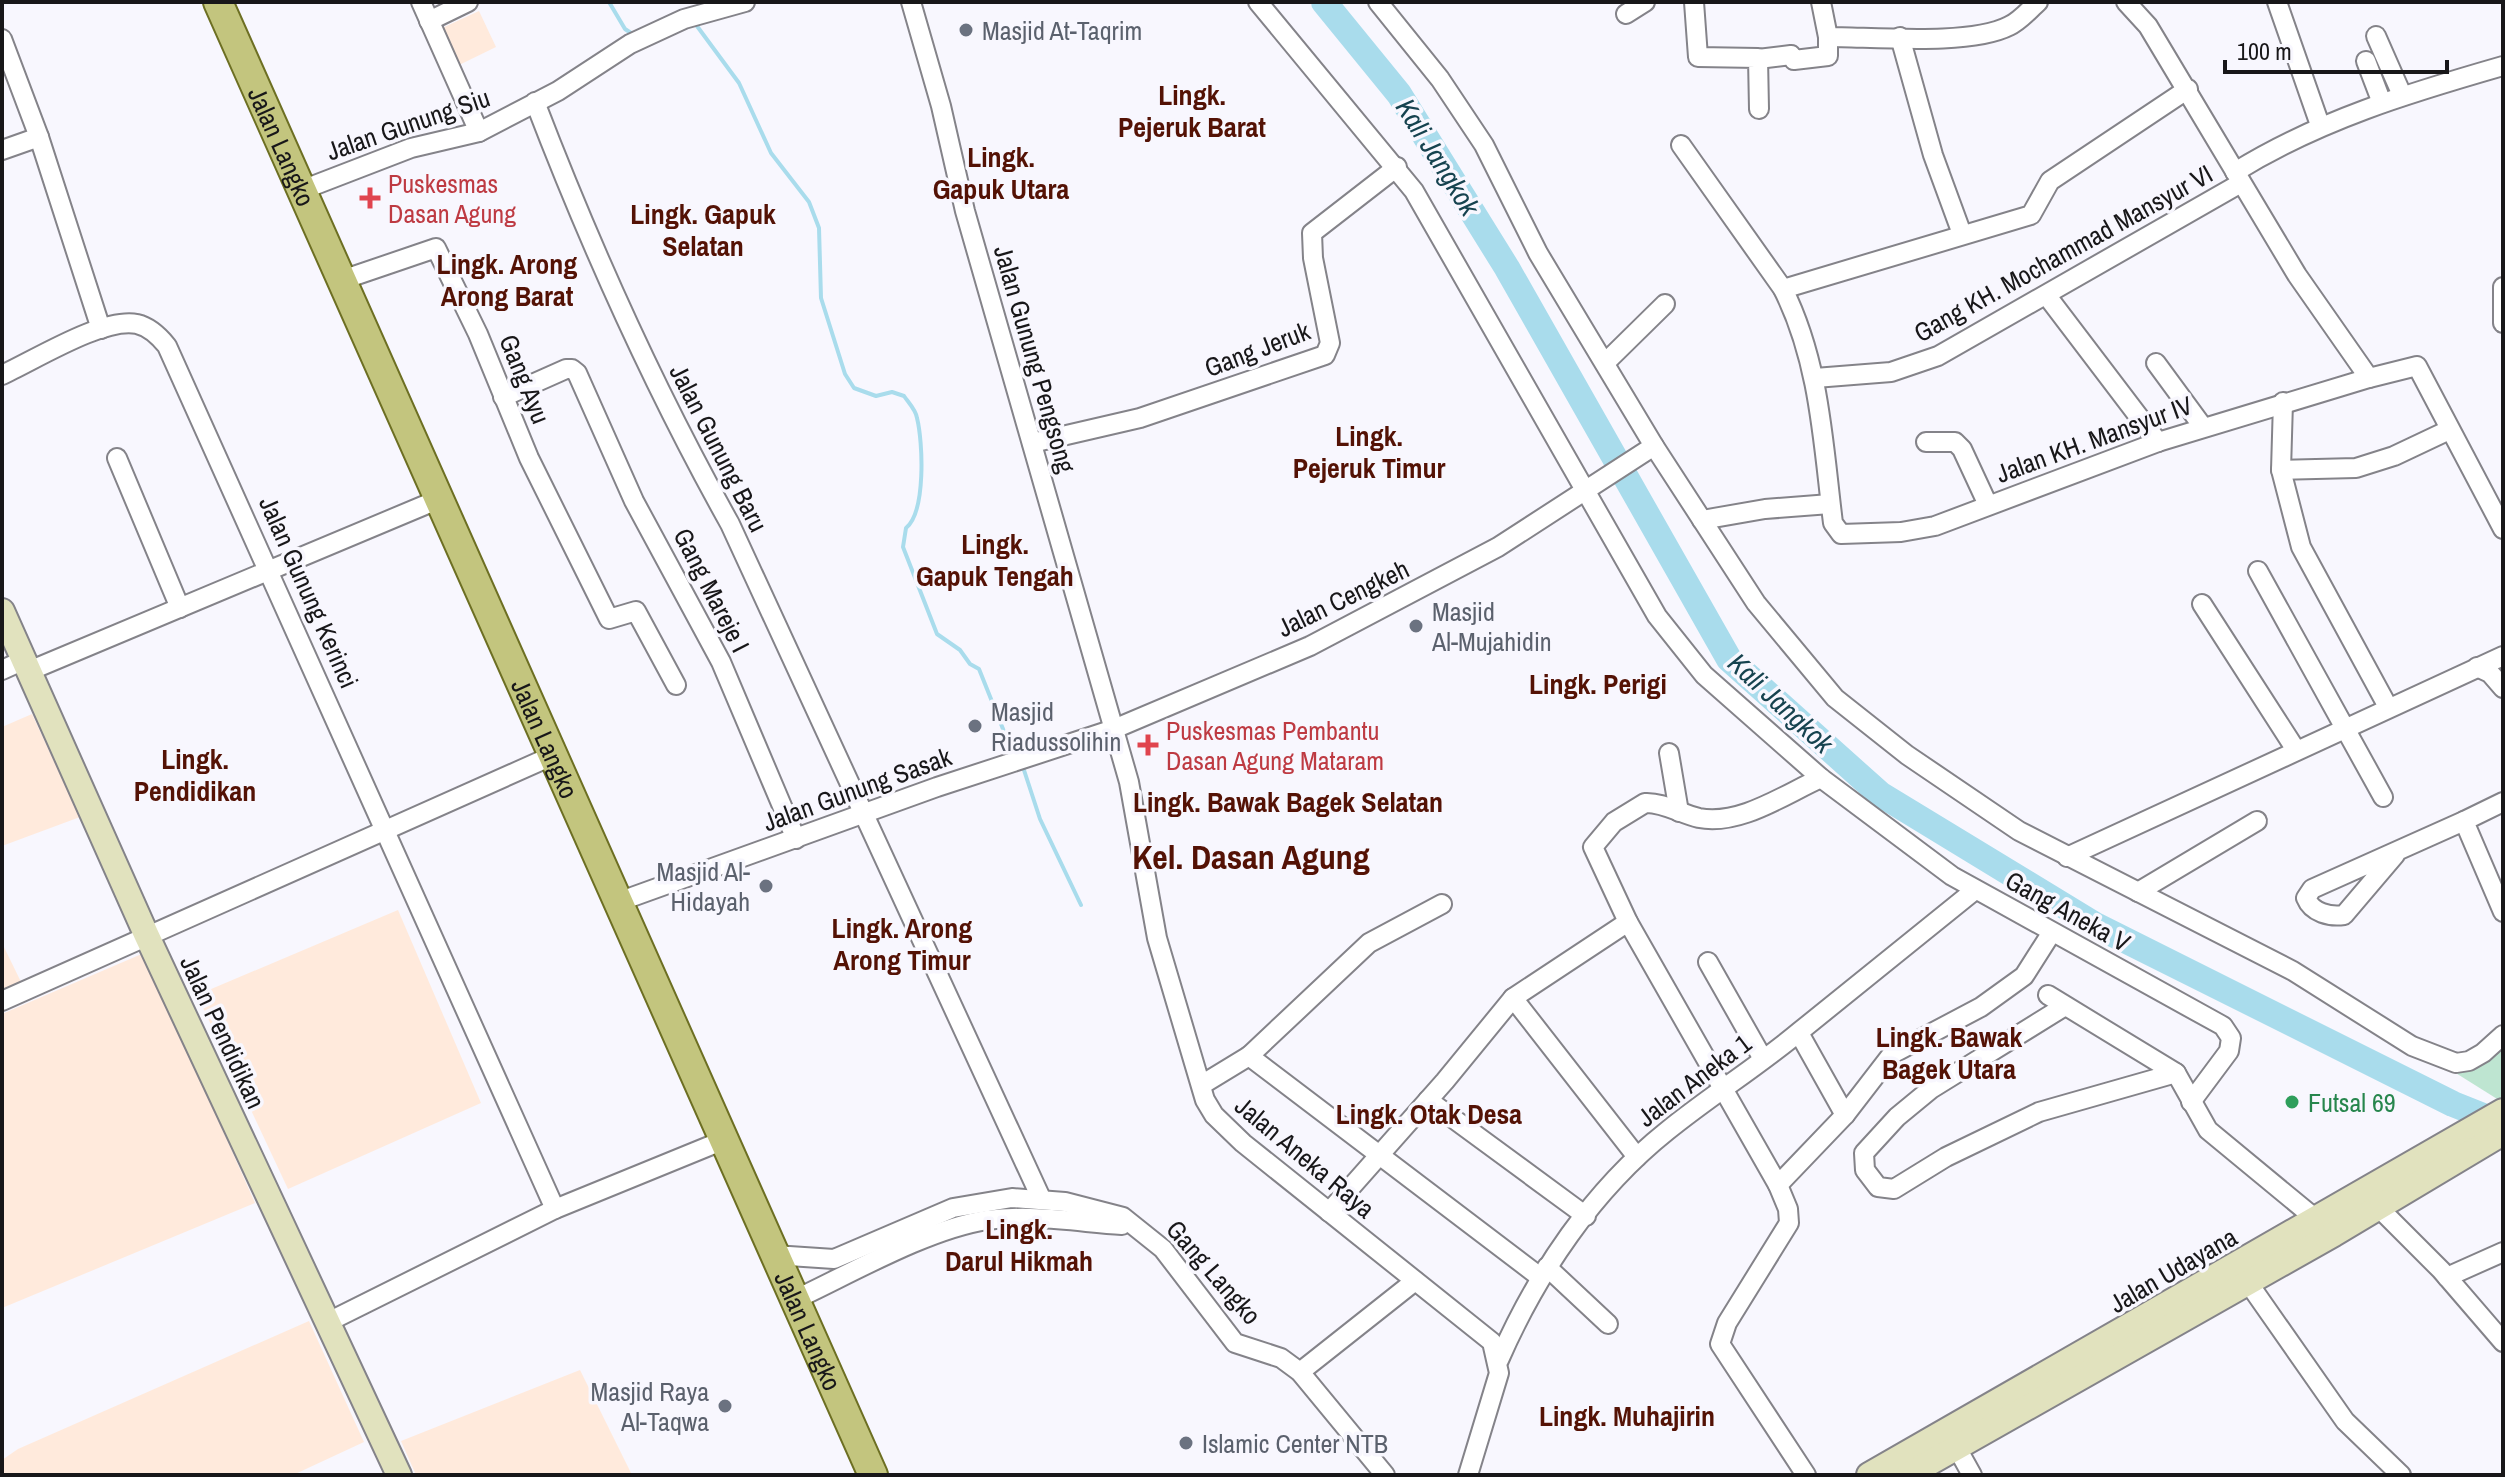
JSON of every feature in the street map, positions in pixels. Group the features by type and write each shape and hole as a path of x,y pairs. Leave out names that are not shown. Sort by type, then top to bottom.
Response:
{"main road":[{"name":"Jalan Langko","path":"218,2 873,1475"},
{"name":"Jalan Pendidikan","path":"2,611 18,667 399,1475"},
{"name":"Jalan Udayana","path":"1869,1475 2213,1290 2247,1281 2378,1207 2503,1111"},
{"name":"Jalan Udayana","path":"1908,1475 2213,1290 2317,1220 2448,1155 2503,1133"}],"street":[{"path":"421,2 479,132"},
{"path":"429,21 468,2"},
{"name":"Jalan Gunung Siu","path":"302,190 411,148 479,132 683,14 745,2"},
{"name":"Jalan Gunung Pengsong","path":"911,2 941,106 965,211 1114,729"},
{"name":"Gang Aneka V","path":"1258,2 1397,167 1430,217 1679,647 1704,675 1821,778 1905,843 1975,890 2229,1032 2229,1051 2191,1102"},
{"path":"1378,2 1440,79 1484,145 1538,253 1654,446 1756,603 1835,698 1943,780 2019,831 2293,971 2412,1046 2442,1059 2469,1061 2503,1035"},
{"path":"1626,14 1645,2"},
{"path":"1694,2 1698,57 1758,59 1791,55 1794,60 1828,56 1828,37 1821,2"},
{"path":"1828,37 1979,35 2013,25 2038,2"},
{"path":"2126,2 2148,26 2297,275 2369,378"},
{"path":"2277,2 2320,125"},
{"path":"2376,36 2402,95"},
{"path":"1900,37 1933,155 1962,234"},
{"path":"2,39 39,137 101,329 2,375"},
{"path":"1758,59 1759,109"},
{"path":"2366,61 2382,103"},
{"name":"Gang KH. Mochammad Mansyur VI","path":"1815,378 1913,367 2047,296 2320,125 2402,95 2503,66"},
{"path":"1783,289 2031,215 2050,181 2188,89"},
{"name":"Jalan Gunung Baru","path":"535,102 582,224 625,320 676,426 730,524 1041,1198"},
{"path":"2,150 39,137"},
{"path":"1681,145 1783,289 1803,331 1815,378 1830,504 1765,509 1702,520"},
{"name":"Gang Jeruk","path":"1032,443 1140,418 1325,355 1330,343 1313,258 1312,233 1397,167"},
{"name":"Gang Ayu","path":"342,280 436,248 529,458 609,619 636,611 676,685"},
{"path":"2503,287 2503,323"},
{"path":"2047,296 2158,442"},
{"path":"1605,363 1665,304"},
{"name":"Jalan Gunung Kerinci","path":"101,329 120,324 139,325 167,346 271,570 555,1209"},
{"path":"2156,363 2203,427"},
{"name":"Jalan KH. Mansyur IV","path":"1830,504 1837,530 1846,535 1935,526 2203,427 2417,366 2449,430"},
{"name":"Gang Mareje I","path":"503,397 572,369 634,501 721,662 796,839"},
{"path":"2283,402 2281,470 2301,547 2388,707"},
{"path":"2281,470 2356,468 2394,456 2449,430 2502,522"},
{"path":"1926,442 1948,440 1962,449 1988,505"},
{"name":"Jalan Cengkeh","path":"1114,729 1310,646 1376,613 1498,547 1654,446"},
{"path":"117,458 180,608"},
{"path":"18,667 180,608 437,500"},
{"path":"2258,571 2383,797"},
{"path":"2202,604 2296,750"},
{"path":"2067,857 2343,727 2503,656"},
{"path":"2477,667 2490,673 2503,688"},
{"name":"Jalan Gunung Sasak","path":"618,902 863,814 1114,729"},
{"name":"Jalan Aneka Raya","path":"1114,729 1141,839 1161,956 1203,1084 1205,1100 1226,1128 1488,1336 1499,1360"},
{"path":"1669,753 1679,812"},
{"path":"2,1001 146,934 554,755"},
{"path":"1806,1475 1720,1338 1784,1236 1789,1215 1778,1185 1628,922 1593,847 1614,822 1634,807 1652,803 1711,819 1734,816 1821,778"},
{"path":"2395,855 2344,915 2315,910 2306,898 2312,889 2395,855 2503,802"},
{"path":"2138,892 2257,821"},
{"path":"2464,821 2503,912"},
{"name":"Jalan Aneka 1","path":"1499,1360 1544,1272 1586,1216 1637,1157 1722,1087 1799,1033 1975,890"},
{"path":"1203,1084 1249,1056 1369,943 1442,904"},
{"path":"1329,1212 1382,1155 1513,998 1628,922"},
{"path":"1778,1185 1845,1115 1892,1054 1981,1007 2024,976 2052,932"},
{"path":"1708,962 1763,1059"},
{"path":"2048,995 2176,1073 2208,1130 2317,1220"},
{"path":"1513,998 1637,1157"},
{"path":"2065,1006 1931,1089 1897,1117 1864,1153 1862,1161 1872,1181 1878,1187 1890,1190 2022,1119 2176,1073"},
{"path":"1799,1033 1845,1115"},
{"path":"1249,1056 1544,1272 1608,1324"},
{"path":"1428,1100 1586,1216"},
{"path":"328,1322 555,1209 724,1140"},
{"name":"Gang Langko","path":"774,1255 834,1259 953,1208 1001,1199 1041,1198 1105,1211 1136,1226 1163,1249 1235,1343 1281,1358 1300,1372 1385,1475"},
{"path":"2378,1207 2500,1334"},
{"path":"794,1300 931,1238 987,1220 1047,1219 1136,1226"},
{"path":"2447,1277 2503,1252"},
{"path":"1300,1372 1415,1281"},
{"path":"2247,1281 2345,1421 2401,1475"},
{"path":"1468,1475 1498,1379 1499,1360"},
{"path":"1957,1448 1972,1475"}],"shaded area":[{"path":"479,11 496,47 455,67 440,29"},
{"path":"32,714 80,817 2,846 2,727"},
{"path":"398,910 481,1103 288,1189 197,995"},
{"path":"2,943 22,984 2,993"},
{"path":"144,953 255,1203 2,1308 2,1014"},
{"path":"309,1321 364,1442 293,1475 2,1475 2,1460 18,1449"},
{"path":"580,1370 632,1475 416,1475 401,1441"}],"green space":[{"path":"2503,1031 2503,1101 2502,1102 2443,1065"}],"waterway":[{"path":"609,2 625,29 634,35"},
{"name":"Kali Jangkok","path":"1324,2 1399,94 1507,268 1729,659 1880,794 2097,926 2453,1104 2503,1124"},
{"path":"694,22 739,83 771,153 809,202 819,228 821,298 845,374 854,388 876,396 892,392 904,396 915,412 921,443 920,492 912,520 906,528 903,547 937,634 960,650 970,664 979,669 1013,754"},
{"path":"1022,764 1040,819 1081,905"}],"place":[{"name":"Masjid At-Taqrim","path":"966,30"},
{"name":"Puskesmas Dasan Agung","path":"370,198"},
{"name":"Masjid Al-Mujahidin","path":"1416,626"},
{"name":"Masjid Riadussolihin","path":"975,726"},
{"name":"Puskesmas Pembantu Dasan Agung Mataram","path":"1148,745"},
{"name":"Masjid Al- Hidayah","path":"766,886"},
{"name":"Futsal 69","path":"2292,1102"},
{"name":"Masjid Raya Al-Taqwa","path":"725,1406"},
{"name":"Islamic Center NTB","path":"1186,1443"}],"district":[{"name":"Lingk. Pejeruk Barat","path":"1192,111"},
{"name":"Lingk. Gapuk Utara","path":"1001,173"},
{"name":"Lingk. Gapuk Selatan","path":"703,230"},
{"name":"Lingk. Arong Arong Barat","path":"507,280"},
{"name":"Lingk. Pejeruk Timur","path":"1369,452"},
{"name":"Lingk. Gapuk Tengah","path":"995,560"},
{"name":"Lingk. Perigi","path":"1598,684"},
{"name":"Lingk. Pendidikan","path":"195,775"},
{"name":"Lingk. Bawak Bagek Selatan","path":"1288,802"},
{"name":"Kel. Dasan Agung","path":"1251,857"},
{"name":"Lingk. Arong Arong Timur","path":"902,944"},
{"name":"Lingk. Bawak Bagek Utara","path":"1949,1053"},
{"name":"Lingk. Otak Desa","path":"1429,1114"},
{"name":"Lingk. Darul Hikmah","path":"1019,1245"},
{"name":"Lingk. Muhajirin","path":"1627,1416"}]}
